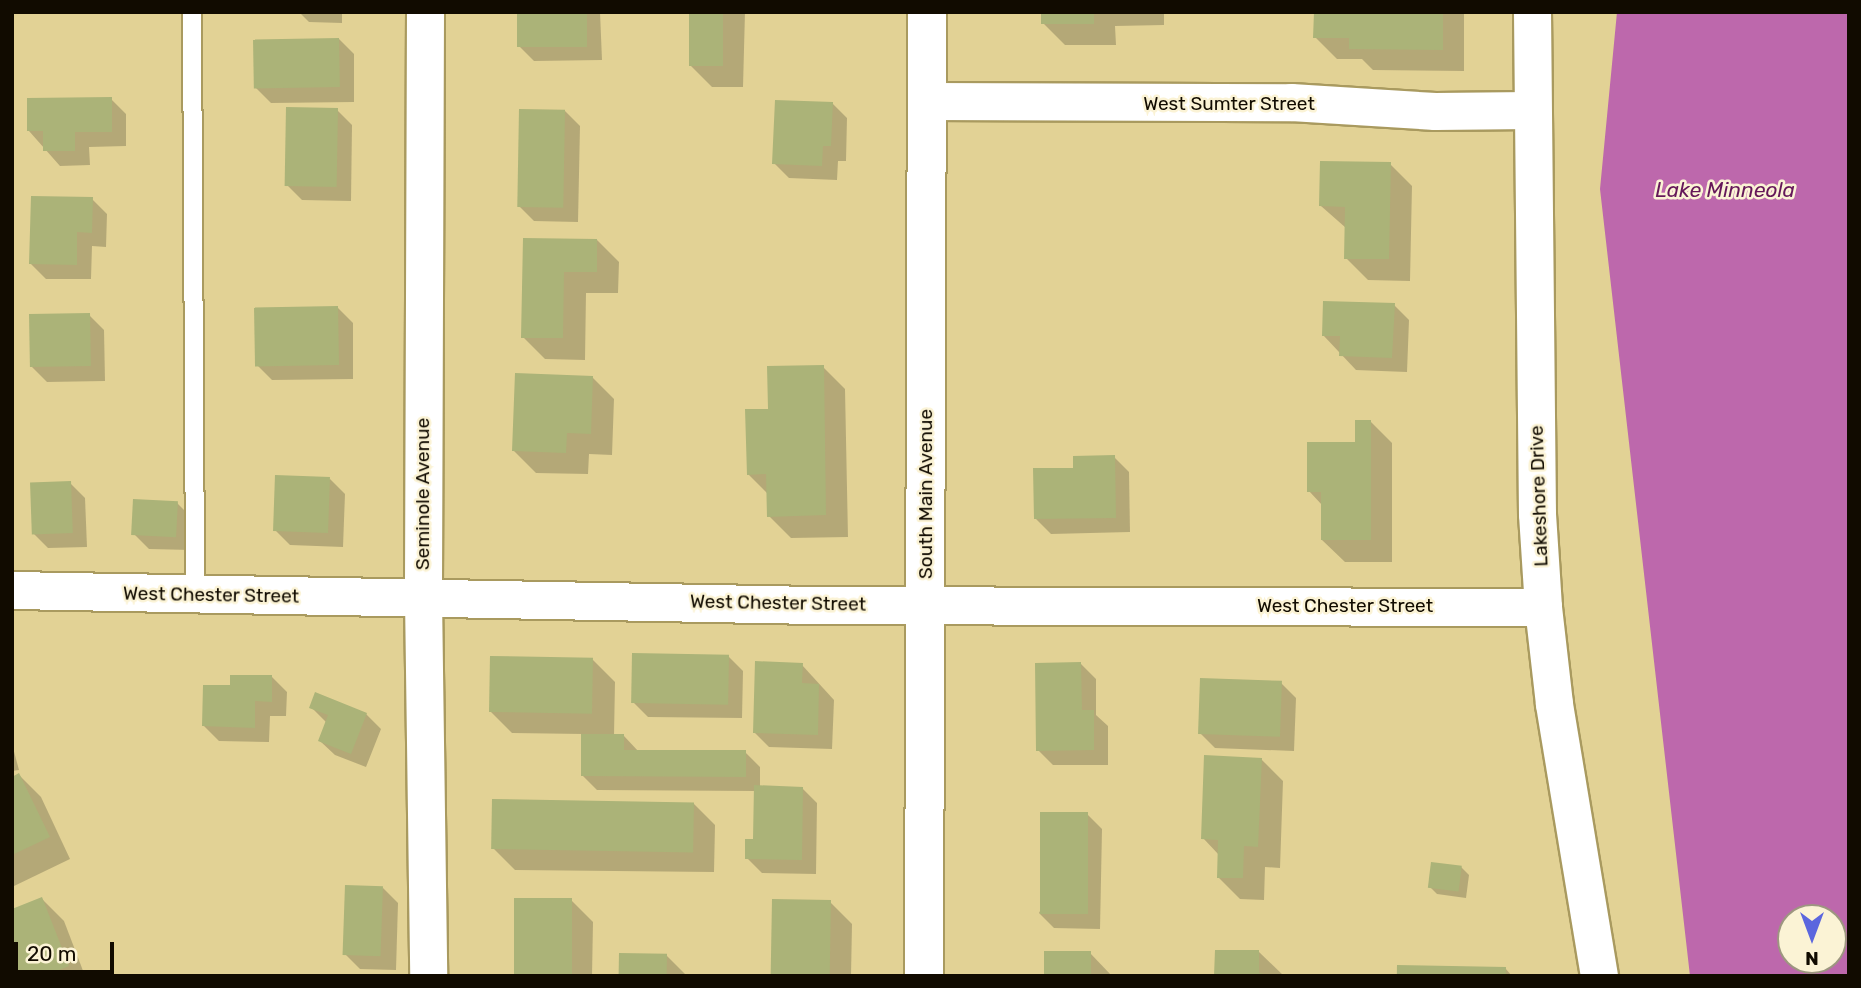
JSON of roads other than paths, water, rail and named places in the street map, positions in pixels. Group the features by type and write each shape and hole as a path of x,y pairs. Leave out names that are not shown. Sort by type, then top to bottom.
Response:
{"street":[{"name":"Seminole Avenue","path":"425,12 423,598 428,976"},
{"name":"South Main Avenue","path":"924,976 927,12"},
{"name":"Lakeshore Drive","path":"1532,12 1530,110 1537,514 1543,607 1554,704 1600,976"},
{"name":"West Sumter Street","path":"927,101 1291,102 1435,111 1530,110"},
{"name":"West Chester Street","path":"12,590 925,604 1543,607"}],"lane":[{"path":"192,12 195,594"}],"water":[{"name":"Lake Minneola","path":"1617,12 1849,12 1849,976 1690,976 1600,189"}]}
